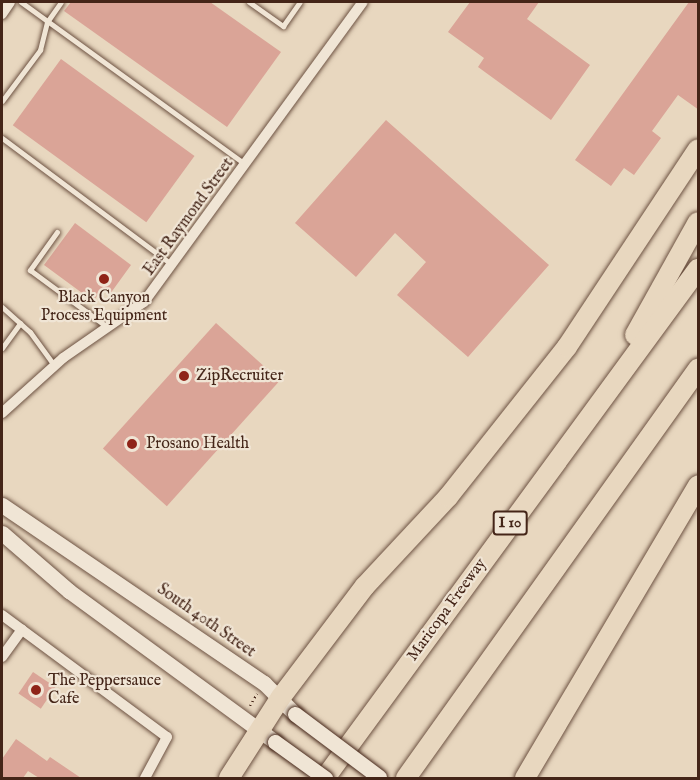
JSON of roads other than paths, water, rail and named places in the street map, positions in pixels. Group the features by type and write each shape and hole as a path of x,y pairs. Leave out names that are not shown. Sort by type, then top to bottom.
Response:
{"highway":[{"path":"229,778 281,697 365,586 448,497 567,347 699,149"},
{"path":"584,422 699,222"},
{"name":"Maricopa Freeway","path":"325,778 584,422 699,269"},
{"path":"406,778 699,369"},
{"path":"525,778 699,485"}],"main road":[{"name":"South 40th Street","path":"2,505 281,697 295,714 381,778"},
{"path":"2,533 78,598 325,778"}],"street":[{"path":"2,14 10,2"},
{"name":"East Raymond Street","path":"2,410 54,365 144,302 174,267 245,164 363,2"},
{"path":"2,615 167,738 145,778"},
{"path":"2,657 22,629"}],"lane":[{"path":"21,2 245,164"},
{"path":"2,101 40,50 47,22 61,2"},
{"path":"249,2 283,26 300,2"},
{"path":"2,138 174,267"},
{"path":"57,232 30,270 108,328"},
{"path":"2,307 20,323 54,365"},
{"path":"2,348 20,323"}],"place":[{"name":"Black Canyon Process Equipment","path":"104,279"},
{"name":"ZipRecruiter","path":"184,376"},
{"name":"Prosano Health","path":"132,444"},
{"name":"The Peppersauce Cafe","path":"36,690"}]}
